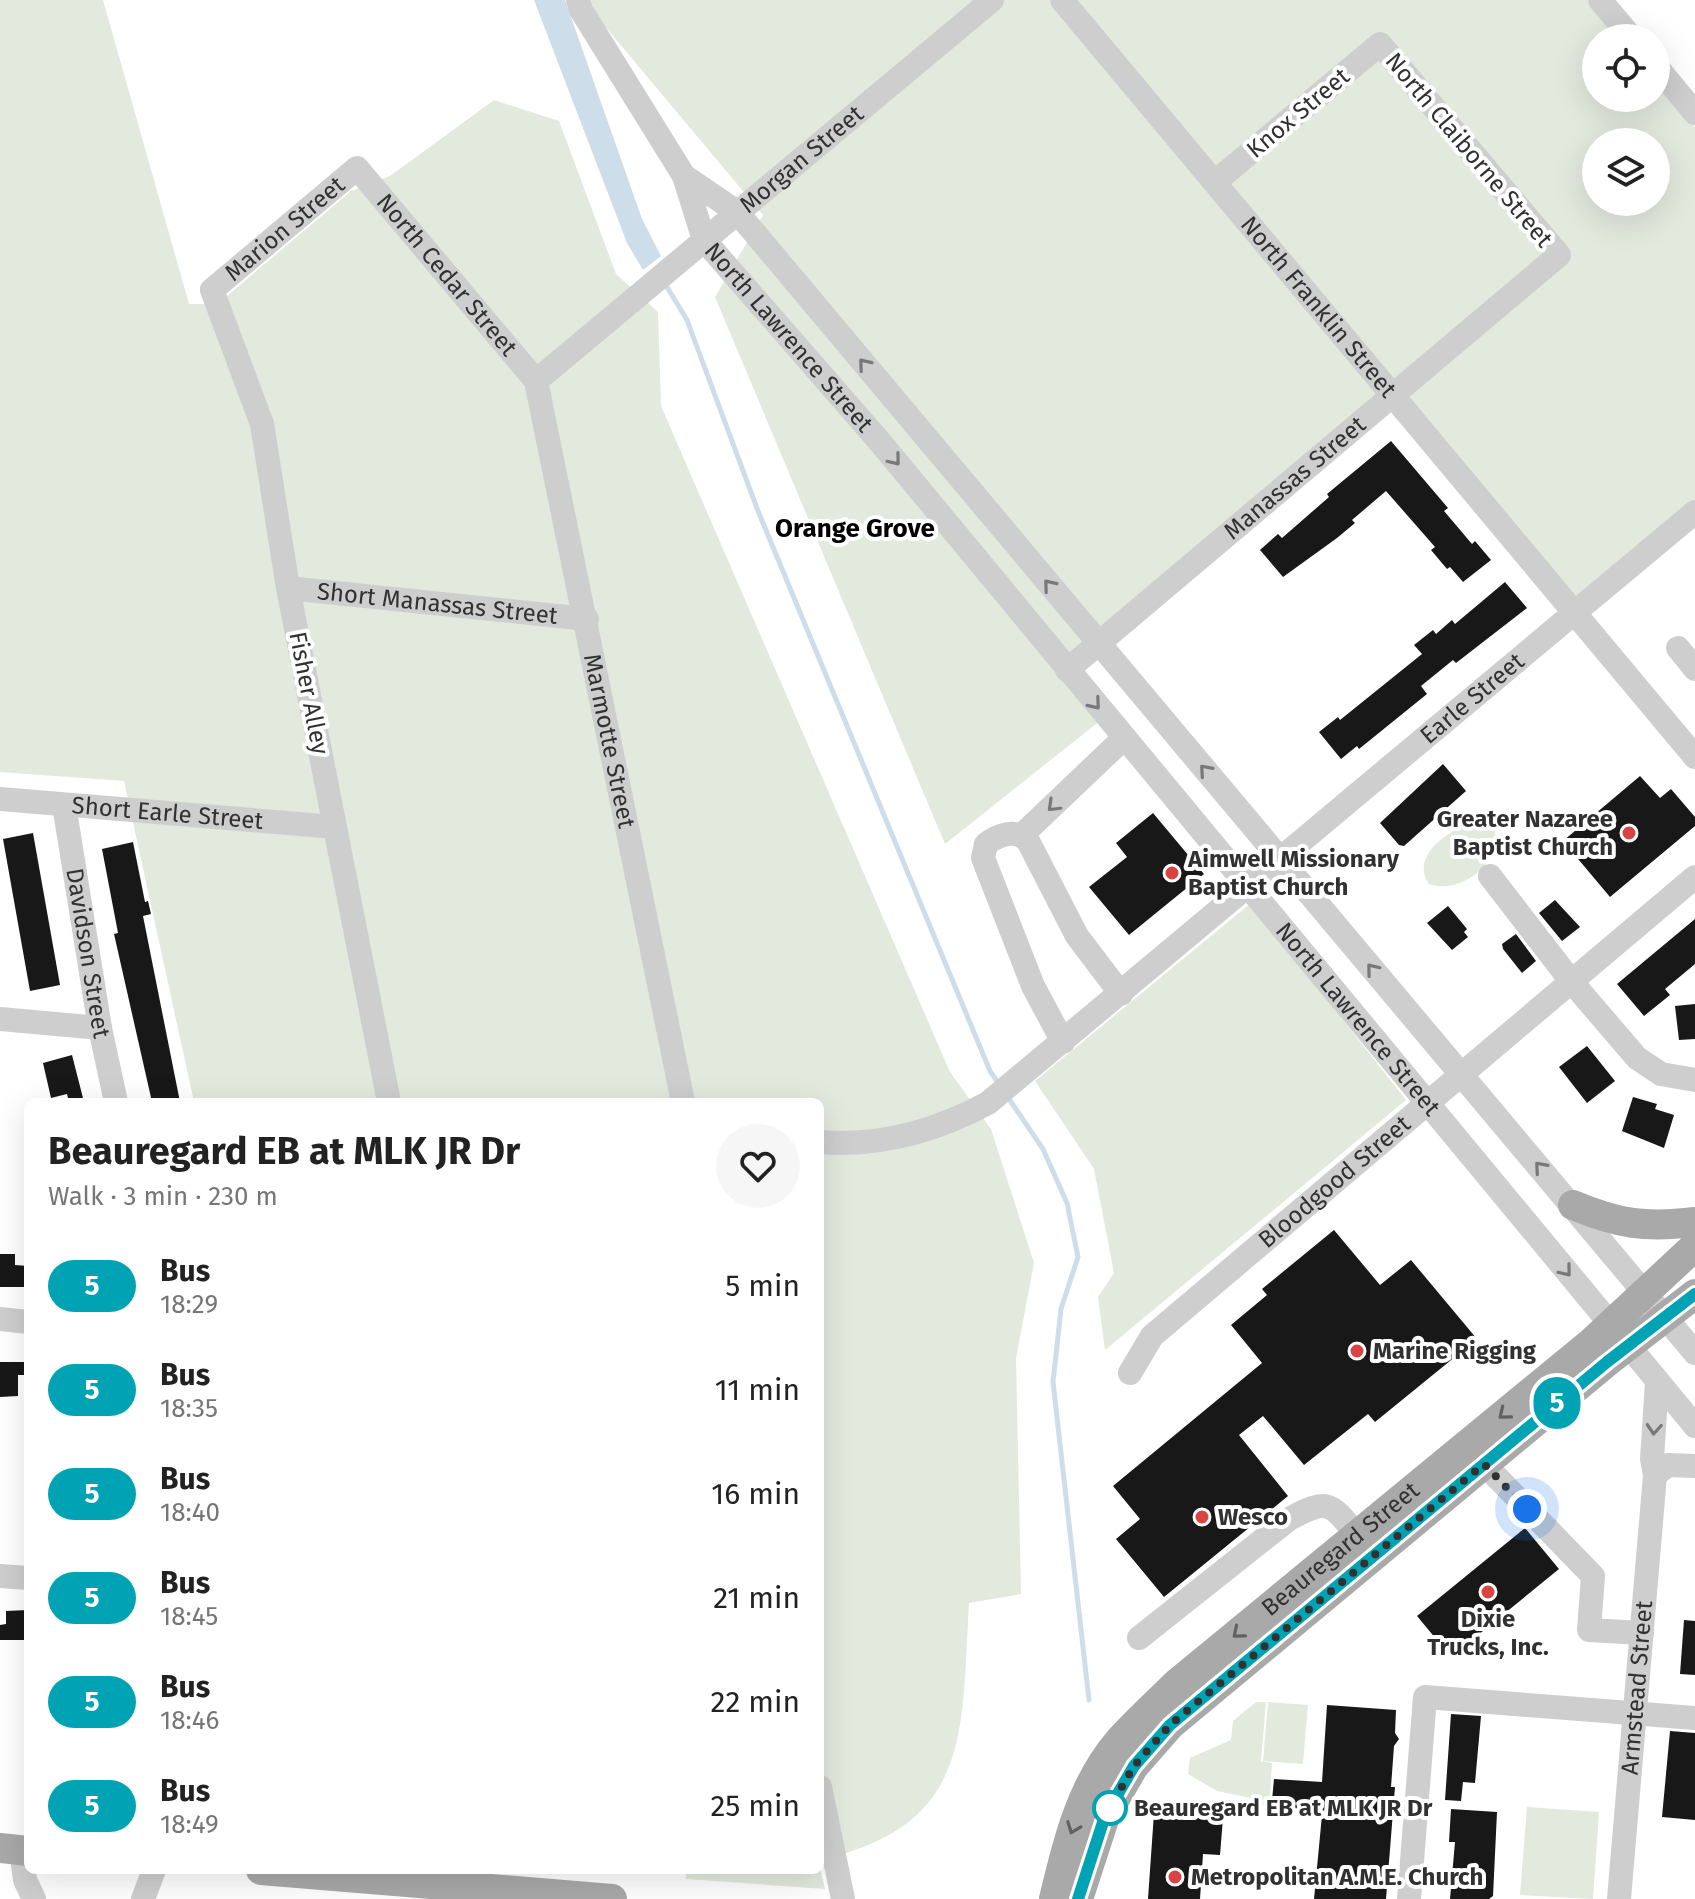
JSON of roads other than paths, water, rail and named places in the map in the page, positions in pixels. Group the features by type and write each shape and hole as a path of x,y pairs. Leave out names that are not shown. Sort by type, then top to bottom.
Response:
{"main road":[{"path":"1573,1205 1614,1222 1648,1226 1695,1222"},
{"name":"Beauregard Street","path":"1078,1899 1105,1816 1134,1766 1170,1725 1484,1464 1618,1335 1644,1292 1695,1246"},
{"name":"Beauregard Street","path":"1054,1899 1066,1846 1085,1797 1118,1743 1176,1684 1357,1535 1618,1335 1665,1317 1695,1294"},
{"path":"319,1874 612,1899"}],"street":[{"path":"578,0 581,10 684,176"},
{"name":"Morgan Street","path":"536,381 992,0"},
{"name":"North Franklin Street","path":"1062,0 1695,757"},
{"path":"1600,0 1620,24"},
{"name":"Knox Street","path":"1215,182 1380,44"},
{"name":"North Claiborne Street","path":"1380,44 1559,255"},
{"path":"1670,83 1695,113"},
{"name":"Marion Street","path":"212,290 357,168"},
{"name":"North Cedar Street","path":"357,168 536,381"},
{"name":"North Lawrence Street","path":"684,176 737,212 1695,1353"},
{"name":"North Lawrence Street","path":"684,176 704,240 880,442 1695,1426"},
{"name":"Manassas Street","path":"1067,670 1559,255"},
{"name":"Fisher Alley","path":"212,290 262,424 288,588 388,1098"},
{"name":"Marmotte Street","path":"536,381 587,619 682,1098"},
{"name":"Earle Street","path":"824,1142 873,1142 906,1136 951,1123 988,1103 1695,512"},
{"name":"Short Manassas Street","path":"288,588 587,619"},
{"path":"1678,648 1695,669"},
{"path":"1022,835 1124,738"},
{"name":"Short Earle Street","path":"0,799 335,827"},
{"name":"Davidson Street","path":"64,805 100,1028 115,1098"},
{"path":"1022,835 1009,833 993,838 986,844 983,858 1033,986 1063,1042"},
{"path":"1022,835 1077,936 1121,994"},
{"path":"1490,876 1571,981 1637,1058 1661,1074 1695,1080"},
{"name":"Bloodgood Street","path":"1130,1373 1152,1336 1695,877"},
{"path":"0,1019 100,1028"},
{"path":"0,1319 24,1322"},
{"name":"Armstead Street","path":"1619,1899 1655,1475 1652,1459 1657,1382"},
{"path":"1484,1464 1593,1576 1589,1630 1642,1633"},
{"path":"1655,1475 1668,1465 1695,1466"},
{"path":"1139,1638 1289,1519 1310,1508 1322,1504 1333,1506 1357,1535"},
{"path":"0,1576 24,1578"},
{"path":"1409,1899 1425,1697 1695,1718"},
{"path":"824,1806 843,1899"},
{"path":"16,1850 27,1888 34,1899"},
{"path":"143,1899 152,1874"}],"water":[{"path":"534,0 565,0 642,219 661,256 643,270 627,243"}],"waterway":[{"path":"664,282 687,320 758,511 990,1071 999,1084"},
{"path":"1007,1096 1043,1149 1067,1203 1078,1257 1061,1309 1053,1382 1089,1700"}],"place":[{"name":"Greater Nazaree Baptist Church","path":"1629,833"},
{"name":"Aimwell Missionary Baptist Church","path":"1172,873"},
{"name":"Marine Rigging","path":"1357,1351"},
{"name":"Wesco","path":"1202,1517"},
{"name":"Dixie Trucks, Inc.","path":"1488,1592"},
{"name":"Beauregard EB at MLK JR Dr","path":"1110,1808"},
{"name":"Metropolitan A.M.E. Church","path":"1175,1877"}],"district":[{"name":"Orange Grove","path":"855,528"}]}
